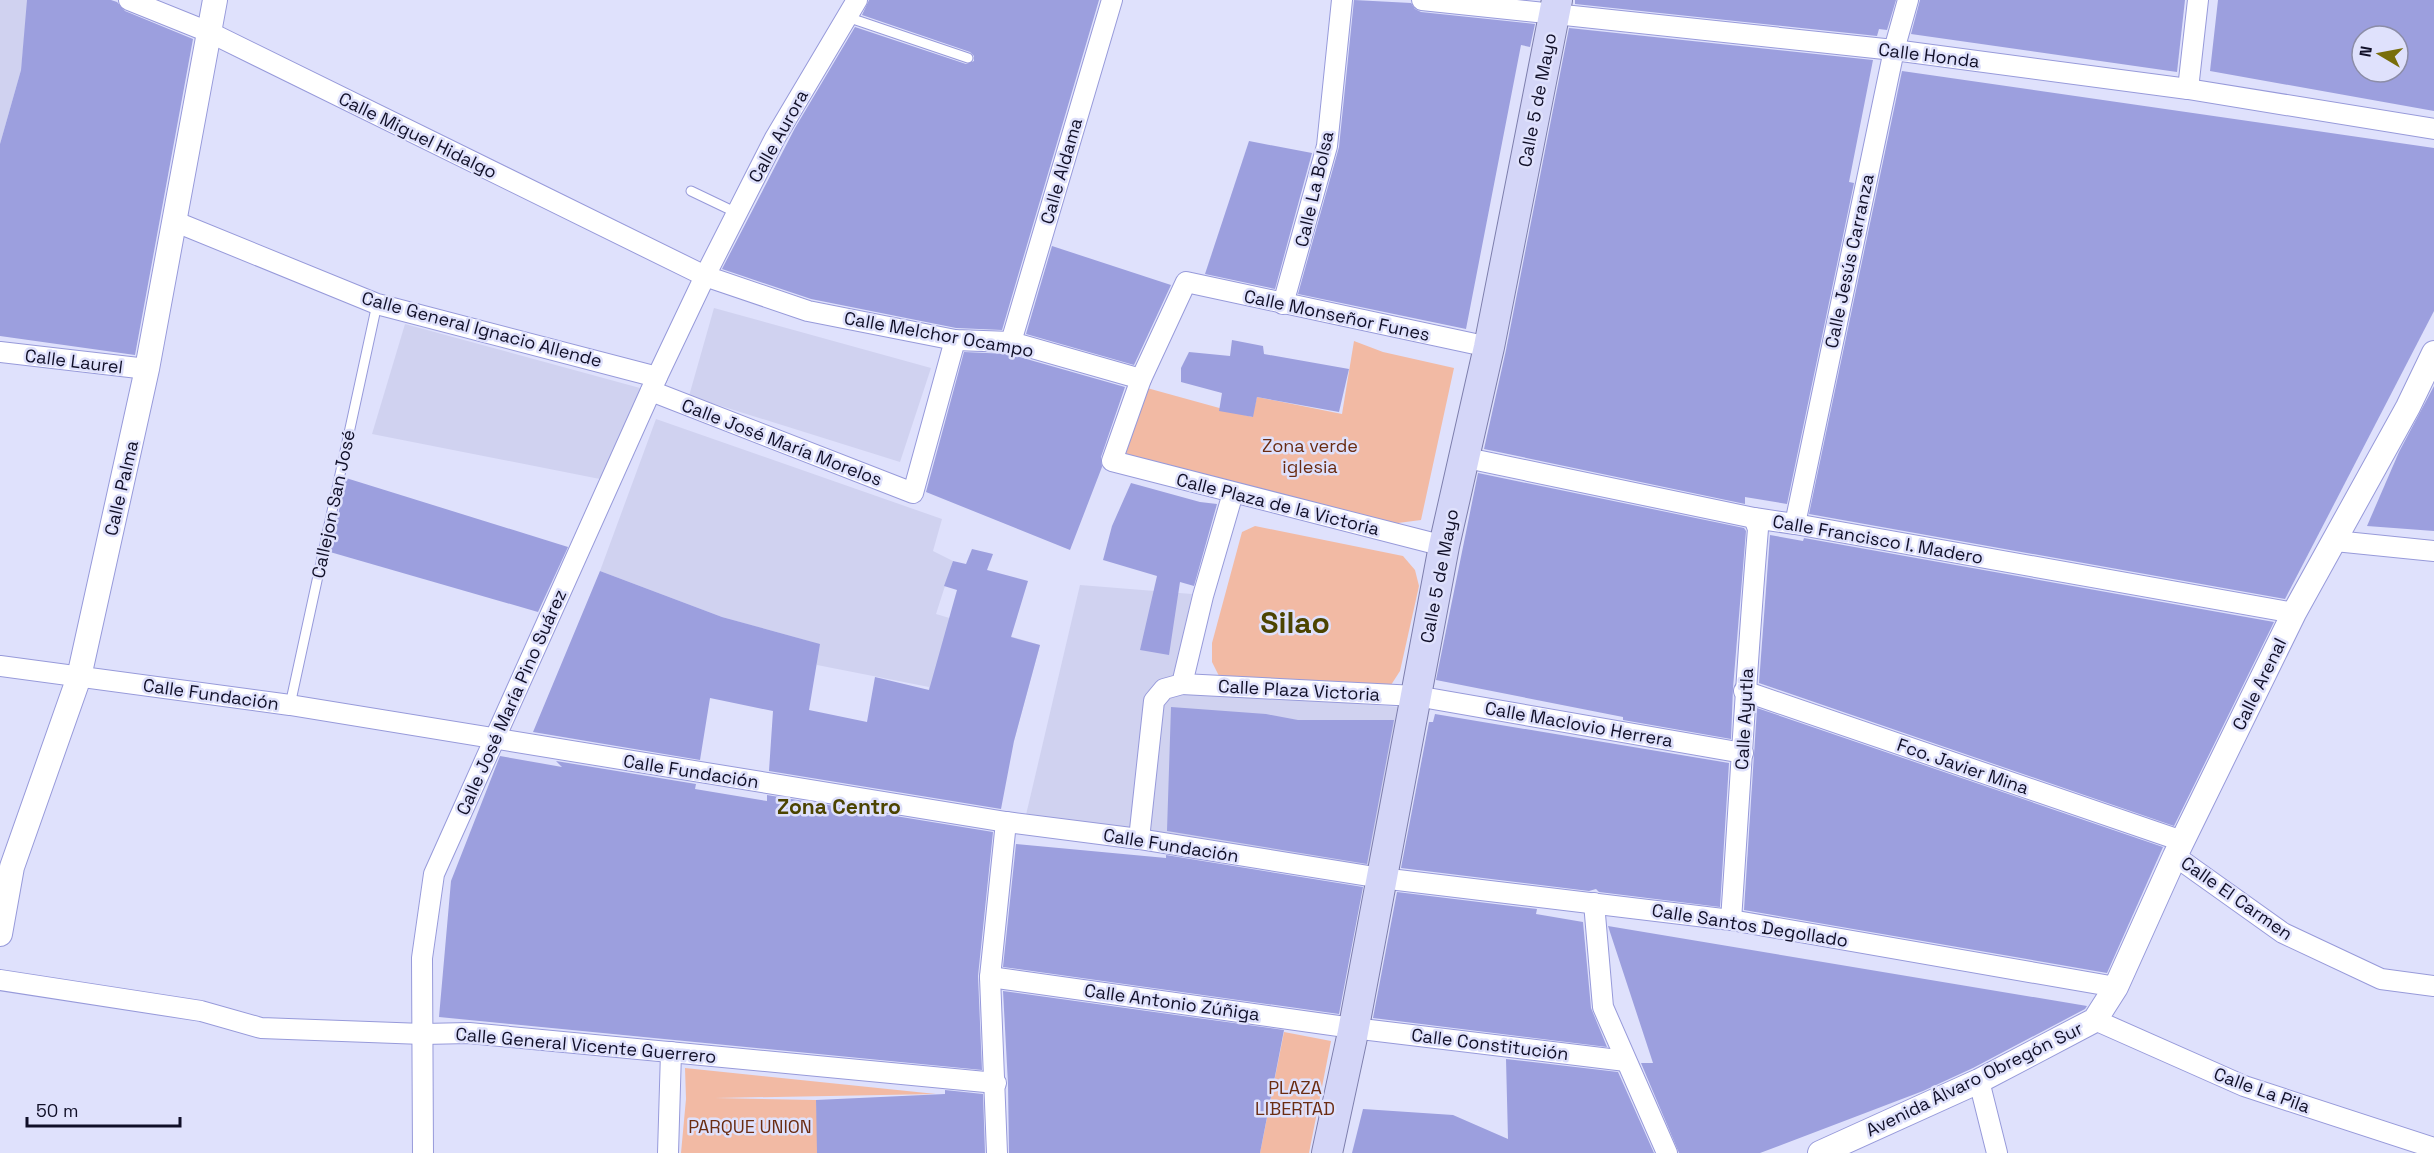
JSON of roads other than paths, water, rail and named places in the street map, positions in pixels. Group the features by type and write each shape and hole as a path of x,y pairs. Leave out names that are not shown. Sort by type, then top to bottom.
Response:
{"main road":[{"name":"Calle 5 de Mayo","path":"1327,1153 1353,1028 1444,546 1462,457 1489,347 1556,7"}],"street":[{"name":"Calle Miguel Hidalgo","path":"129,0 211,33 705,276"},
{"name":"Calle Palma","path":"0,934 12,867 79,677 147,369 211,33 215,0"},
{"name":"Calle Aldama","path":"1011,342 1112,0"},
{"name":"Calle La Bolsa","path":"1283,304 1327,146 1342,0"},
{"name":"Calle Honda","path":"1422,0 1556,7 1894,50 2188,89 2434,129"},
{"name":"Calle Jesús Carranza","path":"1795,524 1894,50 1908,0"},
{"path":"2188,89 2198,0"},
{"name":"Calle Aurora","path":"705,276 775,138 851,5"},
{"name":"Calle General Ignacio Allende","path":"176,222 377,304 654,384"},
{"name":"Calle Melchor Ocampo","path":"705,276 808,311 956,340 1011,342 1141,379"},
{"name":"Calle José María Pino Suárez","path":"423,1153 422,958 434,874 654,384 705,276"},
{"name":"Calle Monseñor Funes","path":"1141,379 1186,282 1489,347"},
{"name":"Calle José María Morelos","path":"654,384 913,493 956,340"},
{"name":"Calle Laurel","path":"0,352 147,369"},
{"name":"Calle Arenal","path":"2095,1020 2116,987 2179,848 2294,613 2408,407 2434,353"},
{"name":"Calle Plaza de la Victoria","path":"1141,379 1112,461 1444,546"},
{"name":"Calle Francisco I. Madero","path":"1462,457 1754,518 2294,613"},
{"path":"1140,839 1154,701 1164,689 1182,684 1203,596 1233,493"},
{"name":"Calle Ayutla","path":"1731,920 1743,753 1744,691 1758,529 1754,518"},
{"path":"2335,541 2434,551"},
{"name":"Calle Fundación","path":"0,666 290,705 1006,822 1140,839 1381,878"},
{"name":"Calle Plaza Victoria","path":"1182,684 1416,696"},
{"name":"Fco. Javier Mina","path":"1744,691 2179,848"},
{"name":"Calle Maclovio Herrera","path":"1416,696 1743,753"},
{"path":"997,1153 990,977 1006,822"},
{"name":"Calle El Carmen","path":"2179,848 2283,933 2381,979 2434,986"},
{"name":"Calle Santos Degollado","path":"1381,878 1731,920 2116,987"},
{"path":"1594,903 1603,1007 1667,1153"},
{"name":"Calle Antonio Zúñiga","path":"990,977 1353,1028"},
{"name":"Calle General Vicente Guerrero","path":"0,980 201,1011 261,1028 423,1034 469,1033 996,1083"},
{"name":"Avenida Álvaro Obregón Sur","path":"1820,1153 1979,1081 2095,1020"},
{"name":"Calle La Pila","path":"2095,1020 2244,1086 2434,1148"},
{"name":"Calle Constitución","path":"1353,1028 1626,1061"},
{"path":"668,1153 671,1052"},
{"path":"1979,1081 1997,1153"}],"lane":[{"path":"851,5 968,58"},
{"path":"692,191 737,213"},
{"name":"Callejon San José","path":"290,705 377,304"}],"district":[{"name":"Silao","path":"1295,622"},
{"name":"Zona Centro","path":"839,806"}],"park label":[{"name":"Zona verde iglesia","path":"1310,455"},
{"name":"PLAZA LIBERTAD","path":"1295,1097"},
{"name":"PARQUE UNION","path":"750,1126"}]}
